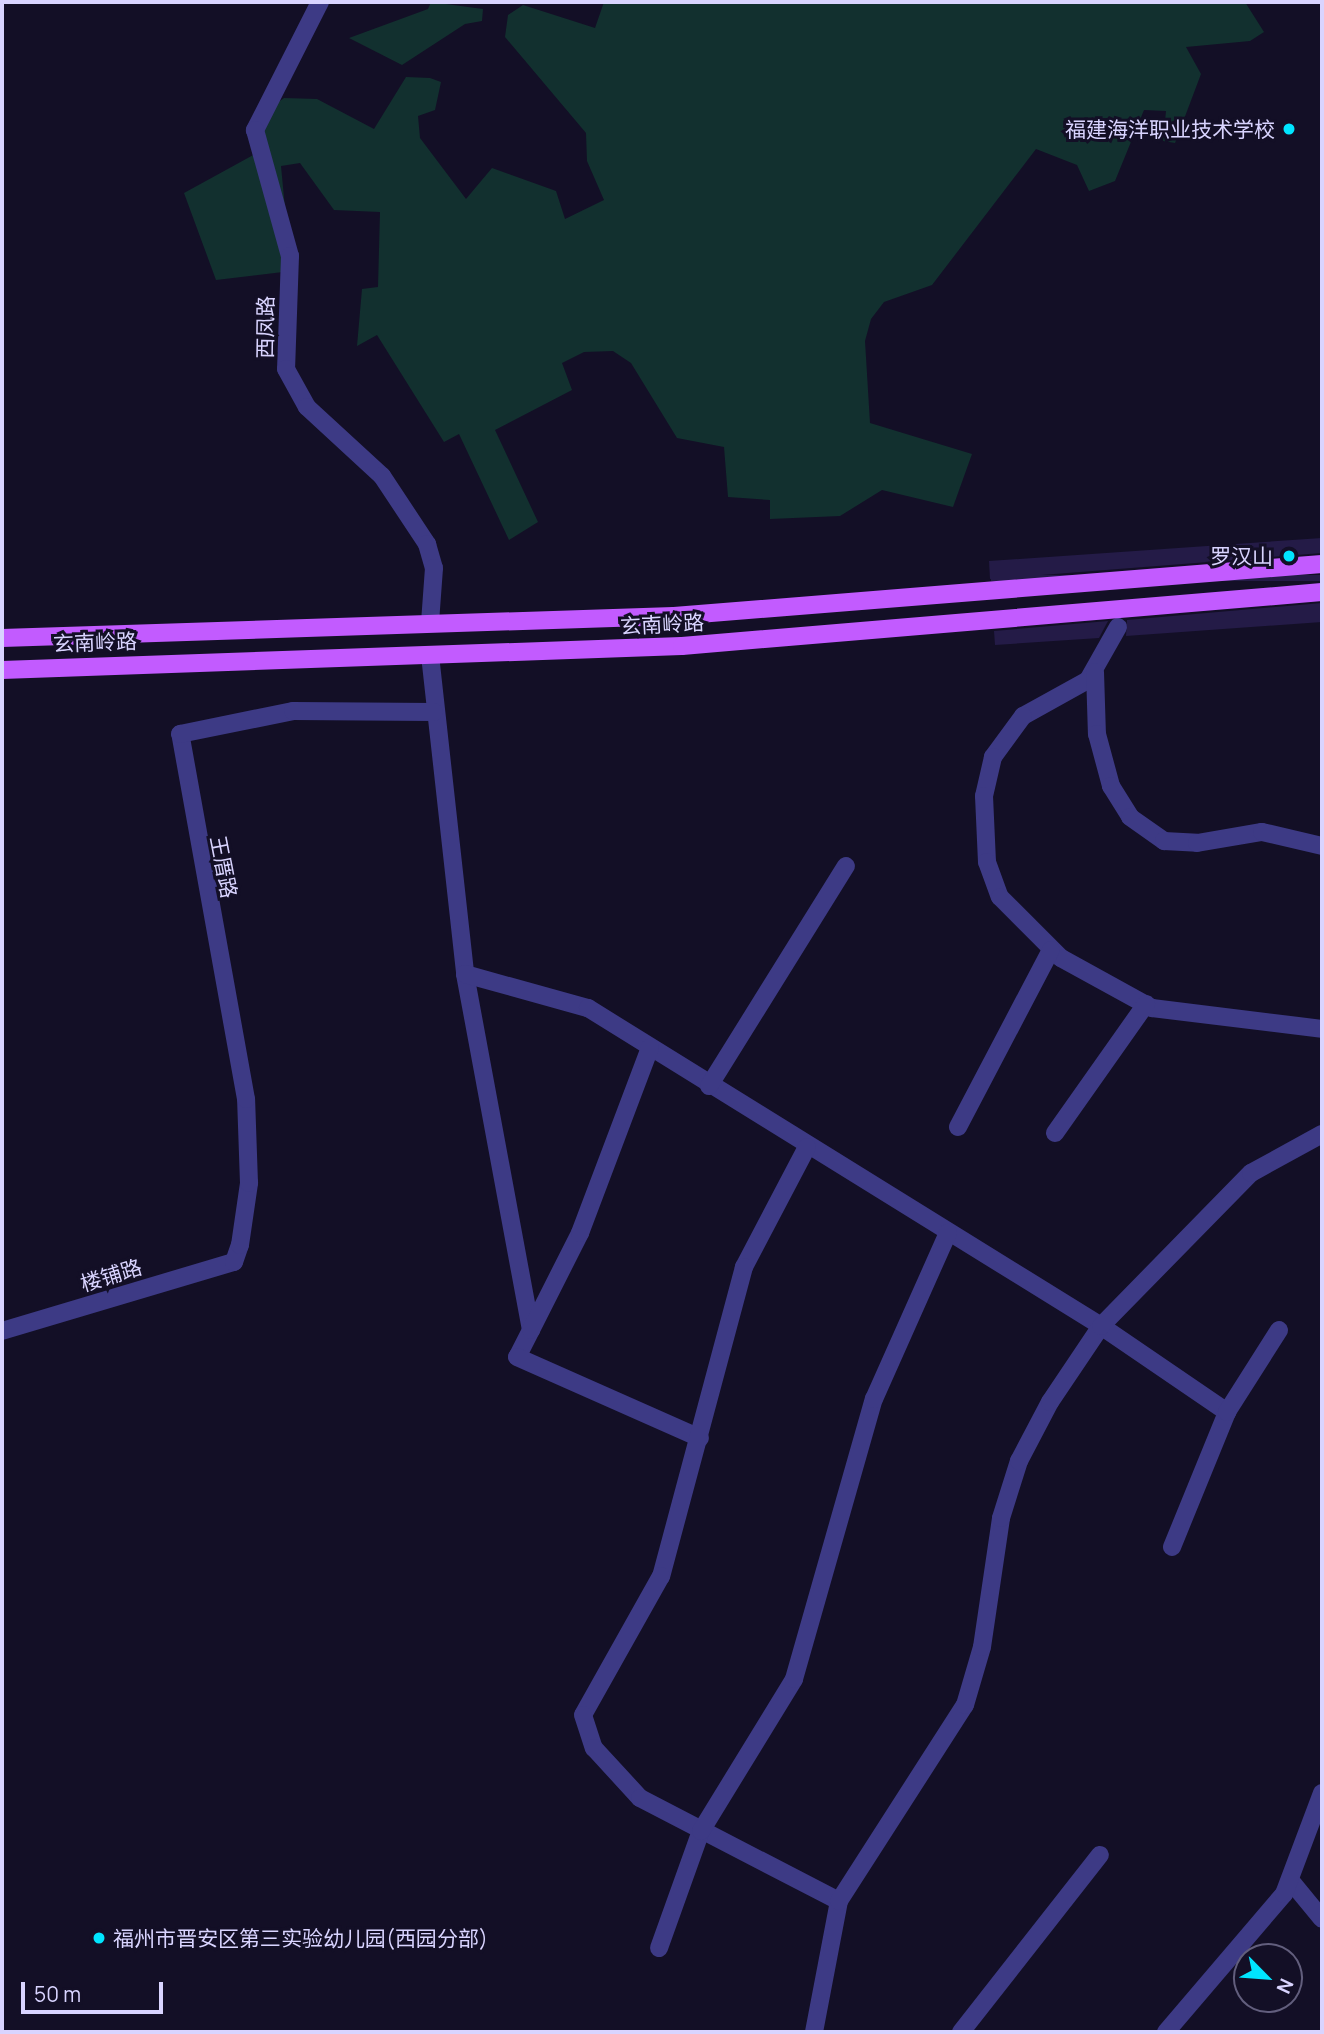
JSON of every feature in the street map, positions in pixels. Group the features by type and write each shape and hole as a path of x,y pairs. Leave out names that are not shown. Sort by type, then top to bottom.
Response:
{"main road":[{"name":"玄南岭路","path":"2,638 743,612 1322,564"},
{"name":"玄南岭路","path":"2,670 430,655 889,633 1322,592"}],"street":[{"name":"西凤路","path":"320,2 255,130 290,257 286,369 307,407 382,476 427,544 433,568 430,623"},
{"path":"1118,627 1095,672 1097,734 1111,786 1130,817 1164,841 1197,843 1262,832 1322,846"},
{"path":"430,655 434,712 465,974 531,1330"},
{"path":"1095,672 1023,716 993,757 984,796 987,862 1000,897 1051,950 1146,1004 1322,1029"},
{"name":"王厝路","path":"234,1262 249,1193 246,1099 180,734 293,711 434,712"},
{"path":"709,1086 846,866"},
{"path":"958,1127 1051,950"},
{"path":"465,974 570,999 1101,1326 1227,1412"},
{"path":"1055,1133 1146,1004"},
{"path":"650,1048 580,1233 517,1357 700,1438"},
{"path":"814,2032 839,1901 965,1705 982,1647 1001,1518 1019,1461 1066,1374 1101,1326 1251,1173 1322,1134"},
{"path":"807,1147 750,1252 661,1576 583,1715 590,1741 627,1786 701,1831 839,1901"},
{"path":"659,1948 701,1831 794,1679 870,1410 948,1233"},
{"name":"楼铺路","path":"2,1331 234,1262"},
{"path":"1172,1547 1227,1412 1279,1330"},
{"path":"1166,2032 1290,1880 1322,1793"},
{"path":"961,2032 1100,1855"},
{"path":"1290,1880 1322,1919"}],"green space":[{"path":"431,2 483,9 482,21 465,24 402,65 349,38 428,9"},
{"path":"604,2 1245,2 1264,32 1250,41 1186,47 1201,74 1175,143 1163,141 1166,111 1144,110 1115,181 1089,191 1077,165 1036,149 932,285 884,302 871,319 865,341 870,423 972,454 953,507 882,490 840,516 770,519 770,500 728,497 724,447 677,438 631,363 613,351 584,352 562,363 572,390 495,430 538,522 509,540 459,434 444,442 377,335 357,346 362,289 378,287 380,212 334,210 300,163 281,166 291,271 216,280 184,193 257,153 273,106 284,98 317,99 374,129 406,77 430,78 441,82 435,110 418,116 420,138 466,199 492,168 556,191 565,219 604,200 587,161 586,133 505,37 508,15 523,5 595,28"}],"building":[{"path":"1322,538 1322,553 990,579 989,561"},
{"path":"991,575 1322,575 1322,581 991,581"},
{"path":"1322,603 1322,622 1126,636 1127,620"},
{"path":"1108,621 1099,638 995,645 994,631"}],"place":[{"name":"福建海洋职业技术学校","path":"1289,129"},
{"name":"罗汉山","path":"1289,556"},
{"name":"福州市晋安区第三实验幼儿园(西园分部)","path":"99,1938"}]}
